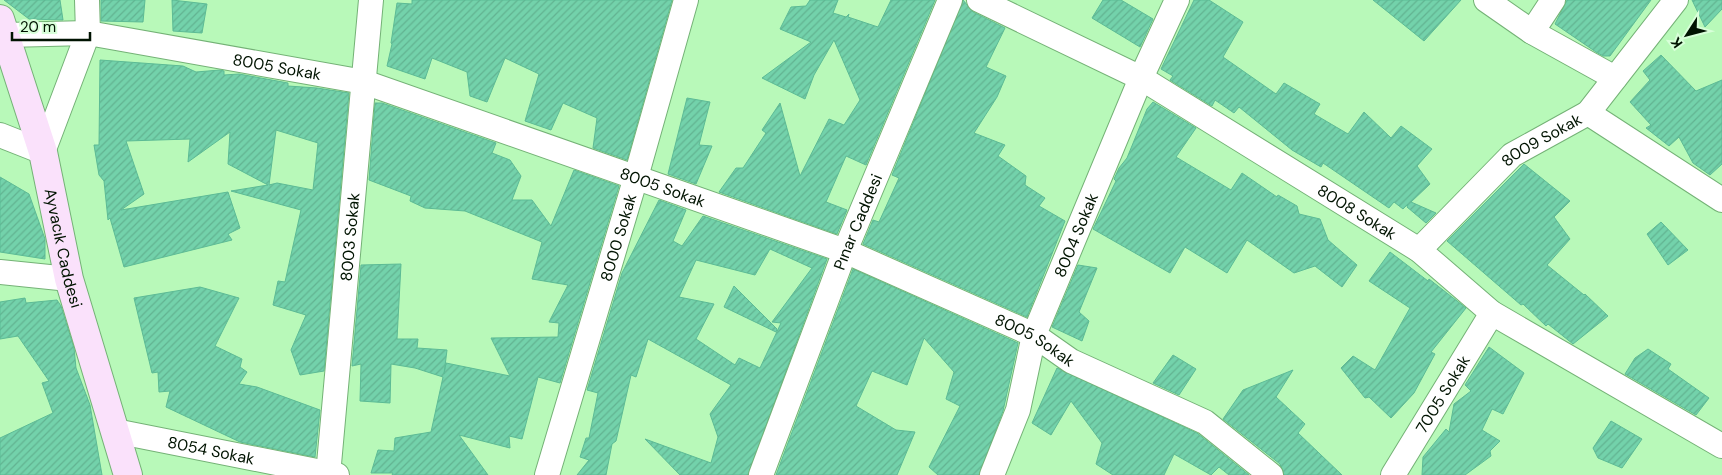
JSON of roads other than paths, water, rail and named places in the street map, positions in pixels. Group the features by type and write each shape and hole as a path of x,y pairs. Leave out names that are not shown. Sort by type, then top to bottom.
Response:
{"street":[{"path":"0,136 43,152 88,33 87,0"},
{"name":"8003 Sokak","path":"331,474 372,0"},
{"name":"8000 Sokak","path":"547,475 636,177 686,0"},
{"name":"Pınar Caddesi","path":"760,475 845,251 950,0"},
{"name":"8008 Sokak","path":"979,0 1142,78 1419,250 1492,313 1722,446"},
{"name":"8004 Sokak","path":"992,475 1018,410 1034,335 1142,78 1177,0"},
{"path":"1486,0 1532,32 1615,78"},
{"path":"1532,32 1553,0"},
{"name":"8009 Sokak","path":"1419,250 1512,155 1588,113 1676,0"},
{"name":"8005 Sokak","path":"3,27 88,33 364,82 636,177 845,251 1034,335 1071,361 1205,422 1271,475"},
{"name":"Ayvacık Caddesi","path":"3,27 43,152 69,278 128,475"},
{"path":"1588,113 1722,200"},
{"path":"0,272 69,278"},
{"name":"7005 Sokak","path":"1393,475 1492,313"},
{"name":"8054 Sokak","path":"115,431 331,474"}]}
